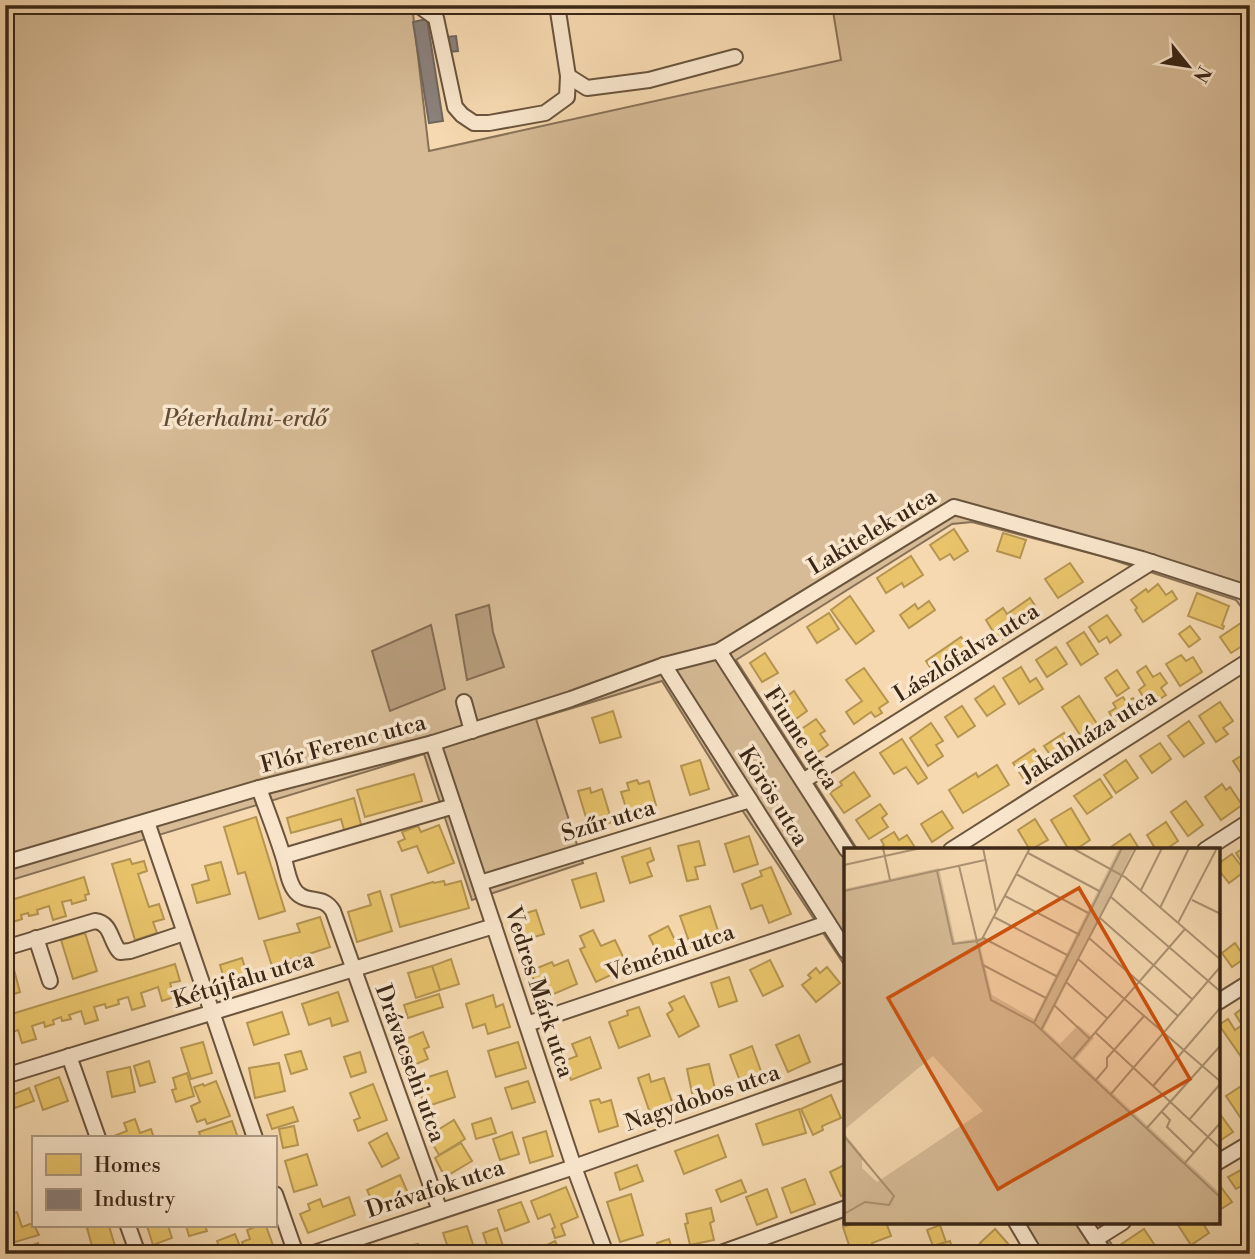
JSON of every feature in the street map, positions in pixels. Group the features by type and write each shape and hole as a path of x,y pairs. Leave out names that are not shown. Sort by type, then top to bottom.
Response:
{"street":[{"path":"418,5 436,18 455,107 474,122 489,123 545,113 566,97 568,76 556,5"},
{"path":"568,76 587,88 649,80 735,57"},
{"name":"Lakitelek utca","path":"691,658 719,651 954,507 1152,562 1250,594"},
{"name":"Lászlófalva utca","path":"803,781 1152,562"},
{"name":"Fiume utca","path":"719,651 846,848"},
{"name":"Flór Ferenc utca","path":"5,863 259,788 433,743 691,658"},
{"name":"Jakabháza utca","path":"953,848 1250,660"},
{"name":"Körös utca","path":"664,665 844,949"},
{"path":"464,702 472,731"},
{"name":"Vedres Márk utca","path":"433,743 574,1167 606,1254"},
{"path":"259,788 284,856 454,806"},
{"name":"Szűr utca","path":"480,883 750,800"},
{"path":"1207,848 1250,821"},
{"path":"147,822 254,1136"},
{"name":"Drávacsehi utca","path":"284,856 297,894 304,898 322,900 331,906 440,1211"},
{"path":"5,948 95,920 108,928 115,947 120,952 184,933"},
{"name":"Véménd utca","path":"527,1024 828,923"},
{"name":"Kétújfalu utca","path":"5,1076 494,926"},
{"path":"36,938 50,981"},
{"path":"1220,1001 1250,982"},
{"path":"69,1056 97,1136"},
{"name":"Nagydobos utca","path":"574,1167 844,1071"},
{"path":"1220,1161 1250,1143"},
{"name":"Drávafok utca","path":"311,1254 574,1167"},
{"path":"276,1197 296,1254"},
{"path":"718,1254 844,1208"},
{"path":"1017,1224 1035,1254"},
{"path":"1085,1224 1105,1254"},
{"path":"1096,1239 1120,1224"},
{"path":"129,1228 138,1254"}],"green space":[{"name":"Péterhalmi-erdő","path":"5,5 412,5 429,151 841,60 832,5 1250,5 1250,619 1236,600 1101,556 972,522 952,524 736,660 856,848 844,848 844,964 744,813 662,681 536,719 583,863 472,900 424,754 5,882"},
{"path":"1018,1224 1098,1224 1118,1254 1038,1254"}],"shaded area":[{"path":"489,605 493,632 504,667 467,680 456,615"},
{"path":"431,625 445,689 390,711 372,651"}],"building: Homes":[{"path":"954,529 968,551 954,560 950,554 940,560 930,545"},
{"path":"1003,533 1026,540 1020,558 997,551"},
{"path":"911,556 923,575 904,587 902,583 886,593 877,578"},
{"path":"1070,563 1083,582 1058,598 1045,579"},
{"path":"1158,584 1166,595 1172,591 1177,599 1143,622 1131,600"},
{"path":"1197,593 1229,606 1223,629 1188,616"},
{"path":"850,596 874,631 856,644 831,610"},
{"path":"1030,598 1040,613 999,641 986,620 1003,608 1007,614"},
{"path":"929,601 935,610 909,628 900,615 915,604 918,609"},
{"path":"829,613 839,629 817,643 807,627"},
{"path":"1107,615 1121,635 1110,643 1107,637 1099,642 1089,627"},
{"path":"1241,623 1250,636 1250,641 1231,653 1220,637"},
{"path":"1190,626 1200,639 1189,647 1179,634"},
{"path":"1084,632 1098,654 1081,665 1067,643"},
{"path":"961,637 972,654 937,678 926,661"},
{"path":"1056,647 1067,664 1047,677 1036,660"},
{"path":"765,653 778,673 762,682 750,663"},
{"path":"1181,655 1186,661 1193,657 1202,672 1180,686 1166,664"},
{"path":"1146,666 1153,677 1160,673 1167,683 1161,688 1166,695 1149,706 1139,690 1145,685 1137,672"},
{"path":"1021,667 1030,682 1036,678 1043,689 1019,704 1003,678"},
{"path":"864,668 888,702 879,708 882,713 875,717 871,712 854,724 846,712 862,701 846,680"},
{"path":"1117,670 1129,688 1117,696 1105,678"},
{"path":"994,686 1005,704 987,716 975,699"},
{"path":"794,691 807,711 789,724 776,704"},
{"path":"1079,696 1103,733 1086,744 1062,707"},
{"path":"1123,697 1126,702 1133,698 1141,710 1117,725 1109,712 1116,708 1113,703"},
{"path":"1220,702 1233,721 1223,728 1228,734 1216,742 1199,716"},
{"path":"962,706 975,726 958,737 945,717"},
{"path":"613,711 621,737 600,743 592,718"},
{"path":"816,719 825,731 820,734 828,745 813,755 797,732"},
{"path":"1189,721 1204,743 1184,757 1168,736"},
{"path":"931,723 943,741 936,745 943,756 928,766 910,738"},
{"path":"1064,733 1075,750 1056,763 1044,746"},
{"path":"902,739 927,778 918,784 906,767 894,774 880,753"},
{"path":"1160,743 1171,759 1152,773 1140,756"},
{"path":"1034,749 1049,771 1028,785 1013,763"},
{"path":"1247,752 1250,756 1250,787 1233,761"},
{"path":"700,760 709,789 690,795 681,766"},
{"path":"1126,760 1138,778 1116,793 1104,775"},
{"path":"997,765 1009,785 963,813 949,790 976,773 978,777"},
{"path":"854,772 870,796 844,813 830,793"},
{"path":"414,774 422,801 365,817 357,790"},
{"path":"1100,779 1112,797 1087,814 1074,796"},
{"path":"637,780 639,784 649,781 656,805 628,814 621,792 629,790 627,783"},
{"path":"1222,784 1226,790 1230,787 1242,805 1221,820 1205,797"},
{"path":"590,788 591,793 602,789 612,822 605,824 604,819 588,824 578,791"},
{"path":"354,798 362,828 345,833 341,819 291,833 287,818"},
{"path":"1186,801 1203,825 1188,836 1171,812"},
{"path":"880,804 887,814 882,818 888,827 869,839 856,820"},
{"path":"1071,808 1090,840 1078,848 1068,848 1051,820"},
{"path":"942,811 953,828 932,842 921,824"},
{"path":"256,817 285,911 259,919 245,872 238,874 224,827"},
{"path":"1035,819 1048,840 1029,848 1018,830"},
{"path":"1166,822 1178,841 1168,848 1155,848 1147,835"},
{"path":"439,825 454,863 428,873 417,846 402,851 398,842 405,839 402,832 418,826 421,832"},
{"path":"894,832 899,840 907,835 915,848 881,848 884,845 881,840"},
{"path":"1130,834 1139,848 1109,848"},
{"path":"749,836 758,864 734,872 725,844"},
{"path":"699,841 705,865 695,867 698,879 687,881 678,846"},
{"path":"1250,844 1250,875 1236,853"},
{"path":"650,848 654,860 647,863 652,876 630,883 622,857"},
{"path":"1232,854 1245,871 1229,883 1220,872 1220,863"},
{"path":"130,859 132,864 144,861 147,871 138,874 149,907 159,904 164,919 153,922 157,933 135,940 112,864"},
{"path":"221,862 230,894 197,903 192,885 209,880 205,866"},
{"path":"771,867 791,914 769,923 762,905 751,909 742,884 762,876 760,871"},
{"path":"596,873 604,901 581,908 572,880"},
{"path":"84,877 89,894 85,895 86,900 72,904 71,900 62,902 66,916 53,920 49,906 37,910 38,914 21,915 22,919 13,922 12,918 5,920 5,902"},
{"path":"444,881 445,885 461,881 469,908 400,927 391,895"},
{"path":"380,891 392,931 357,942 348,912 371,905 368,895"},
{"path":"710,906 720,937 691,947 680,916"},
{"path":"536,910 544,934 521,941 514,917"},
{"path":"320,917 330,947 272,966 264,941 300,932 297,924"},
{"path":"668,926 680,950 661,960 649,936"},
{"path":"593,930 601,946 615,940 628,967 596,982 580,949 585,947 580,936"},
{"path":"85,933 97,971 73,979 61,940"},
{"path":"1235,943 1245,958 1232,967 1222,953"},
{"path":"10,955 20,992 5,997 5,957"},
{"path":"242,958 249,981 227,988 220,965"},
{"path":"451,959 459,984 440,990 432,966"},
{"path":"568,960 577,984 542,999 530,971 552,962 554,966"},
{"path":"770,960 783,986 763,996 750,970"},
{"path":"175,964 180,981 170,983 174,997 162,1001 158,987 141,993 145,1006 132,1010 128,997 118,1000 119,1004 106,1008 105,1004 94,1007 98,1020 85,1024 81,1011 69,1015 71,1019 62,1021 61,1017 53,1020 54,1024 45,1027 44,1022 32,1026 36,1039 22,1043 18,1030 5,1039 5,1016"},
{"path":"432,966 440,990 416,998 408,973"},
{"path":"827,967 840,983 816,1002 802,985 811,978 808,975 816,968 820,973"},
{"path":"729,977 737,1001 719,1007 711,983"},
{"path":"338,992 348,1021 332,1026 330,1018 309,1025 302,1004"},
{"path":"439,994 443,1007 408,1018 404,1005"},
{"path":"493,995 496,1007 503,1004 510,1027 488,1034 485,1024 473,1028 466,1004"},
{"path":"684,996 699,1026 679,1037 667,1014 673,1010 669,1003"},
{"path":"639,1007 650,1036 619,1048 609,1022 628,1015 627,1011"},
{"path":"1240,1010 1250,1025 1250,1057 1244,1061 1220,1026 1228,1019 1235,1030 1242,1025 1235,1014"},
{"path":"282,1012 289,1034 254,1045 247,1023"},
{"path":"423,1032 429,1047 424,1049 428,1059 407,1068 396,1043"},
{"path":"799,1035 810,1062 788,1072 776,1045"},
{"path":"590,1037 601,1068 571,1080 564,1061 577,1056 572,1044"},
{"path":"203,1042 212,1073 191,1079 181,1048"},
{"path":"518,1042 526,1068 496,1077 488,1051"},
{"path":"752,1046 763,1077 755,1080 753,1076 740,1081 730,1055"},
{"path":"301,1051 307,1069 291,1074 285,1055"},
{"path":"360,1052 366,1072 351,1077 344,1057"},
{"path":"149,1061 155,1082 140,1086 134,1066"},
{"path":"279,1063 285,1091 255,1098 249,1068"},
{"path":"709,1064 716,1093 693,1098 687,1069"},
{"path":"130,1067 135,1092 112,1097 107,1072"},
{"path":"447,1071 455,1097 425,1107 416,1081"},
{"path":"187,1073 194,1096 176,1102 172,1090 176,1089 173,1078"},
{"path":"649,1074 651,1082 664,1078 673,1105 650,1113 638,1078"},
{"path":"59,1077 68,1101 43,1110 35,1086"},
{"path":"216,1081 230,1116 207,1124 205,1119 197,1122 191,1106 200,1102 194,1087"},
{"path":"528,1081 535,1102 512,1109 505,1088"},
{"path":"1246,1083 1250,1089 1250,1115 1242,1120 1226,1096"},
{"path":"373,1084 387,1120 358,1131 354,1120 360,1118 350,1093"},
{"path":"29,1088 34,1101 15,1108 10,1096"},
{"path":"831,1095 841,1118 822,1126 823,1130 813,1135 801,1109"},
{"path":"599,1099 601,1103 611,1100 618,1126 599,1132 590,1101"},
{"path":"293,1107 298,1121 272,1129 267,1115"},
{"path":"799,1109 806,1133 763,1145 756,1124"},
{"path":"1220,1114 1233,1132 1220,1141"},
{"path":"491,1118 496,1133 476,1139 472,1124"},
{"path":"135,1119 140,1133 151,1129 153,1136 116,1136 127,1131 124,1123"},
{"path":"454,1120 465,1139 439,1155 428,1136"},
{"path":"232,1121 237,1136 200,1136 199,1132"},
{"path":"294,1126 298,1145 283,1148 279,1129"},
{"path":"546,1131 553,1156 530,1163 523,1138"},
{"path":"512,1132 519,1154 500,1160 493,1139"},
{"path":"387,1133 399,1158 382,1167 369,1143"},
{"path":"718,1135 726,1157 684,1174 675,1151"},
{"path":"461,1143 472,1161 445,1177 435,1158"},
{"path":"307,1154 317,1185 294,1192 285,1161"},
{"path":"637,1165 643,1181 620,1190 615,1173"},
{"path":"844,1165 844,1195 841,1196 830,1172"},
{"path":"1250,1165 1250,1181 1236,1189 1228,1177"},
{"path":"400,1175 411,1200 387,1210 382,1199 373,1203 367,1190"},
{"path":"805,1179 815,1204 791,1213 782,1188"},
{"path":"741,1180 746,1192 721,1202 716,1190"},
{"path":"1220,1186 1232,1202 1220,1210"},
{"path":"566,1187 578,1217 561,1224 565,1235 555,1238 552,1229 555,1227 550,1214 538,1219 531,1201"},
{"path":"767,1189 777,1217 757,1225 746,1197"},
{"path":"631,1194 643,1235 620,1242 607,1202"},
{"path":"349,1197 355,1215 308,1233 300,1214 310,1210 308,1204 320,1199 323,1207"},
{"path":"521,1202 529,1222 505,1231 498,1210"},
{"path":"711,1208 714,1221 710,1223 714,1240 690,1245 685,1224 688,1223 686,1214"},
{"path":"17,1212 22,1227 32,1223 32,1228 36,1228 39,1235 5,1245 5,1216"},
{"path":"851,1224 887,1224 891,1236 872,1243 875,1252 852,1254 843,1227"},
{"path":"1177,1224 1203,1224 1209,1233 1191,1245"},
{"path":"940,1225 946,1242 933,1246 927,1230"},
{"path":"467,1226 476,1254 450,1254 443,1233"},
{"path":"87,1228 110,1228 115,1246 94,1253"},
{"path":"148,1228 169,1228 172,1238 153,1245"},
{"path":"187,1228 206,1228 207,1231 189,1236"},
{"path":"267,1228 275,1251 246,1254 242,1242 250,1239 247,1230"},
{"path":"497,1228 504,1249 490,1254 483,1233"},
{"path":"995,1229 1010,1246 1001,1254 990,1254 980,1243"},
{"path":"1144,1229 1154,1244 1140,1254 1126,1254 1120,1245"},
{"path":"235,1234 243,1254 222,1254 217,1241"},
{"path":"669,1239 673,1252 660,1254 657,1243"},
{"path":"555,1241 561,1254 537,1254 536,1250"},
{"path":"950,1241 954,1254 940,1254 937,1245"},
{"path":"38,1243 42,1254 9,1254"},
{"path":"418,1244 420,1254 389,1254 388,1250"}],"building: Industry":[{"path":"427,19 443,121 429,123 413,22"},
{"path":"456,36 458,51 449,52 447,37"}]}
